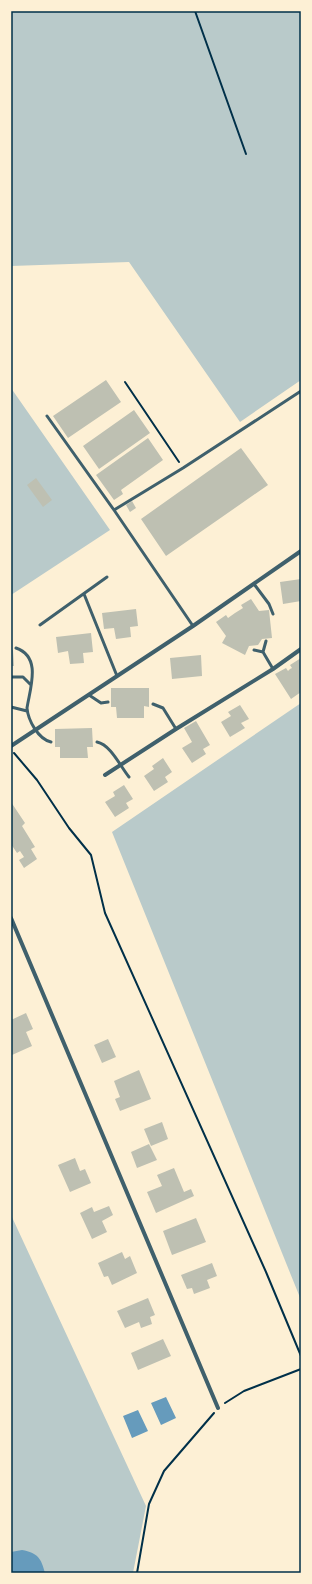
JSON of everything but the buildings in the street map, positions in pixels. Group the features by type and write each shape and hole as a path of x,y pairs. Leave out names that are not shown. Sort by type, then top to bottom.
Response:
{"street":[{"path":"11,746 193,626 301,551"},
{"path":"105,775 273,669 301,649"},
{"path":"11,918 218,1408"}],"lane":[{"path":"114,510 183,468 301,391"},
{"path":"47,416 114,510 193,626"},
{"path":"40,625 107,577"},
{"path":"254,584 269,604 273,614"},
{"path":"84,594 117,676"},
{"path":"266,641 263,652 273,669"},
{"path":"16,648 25,654 32,665 33,672 27,711 35,729 45,739 51,742"},
{"path":"254,650 263,652"},
{"path":"11,677 23,677 31,684"},
{"path":"89,695 101,703 108,702"},
{"path":"154,704 163,708 176,729"},
{"path":"11,707 27,711"},
{"path":"97,742 104,744 109,748 129,777"}],"path":[{"path":"195,11 246,154"},
{"path":"125,382 183,468"},
{"path":"11,749 37,780 69,828 91,855 105,913 266,1272 301,1356"},
{"path":"137,1573 149,1504 164,1471 218,1408 244,1391 301,1369"}],"shaded area":[{"path":"11,11 301,11 301,380 240,422 129,262 11,266"},
{"path":"11,388 110,530 11,595"},
{"path":"301,703 301,1300 112,832"},
{"path":"11,1215 146,1506 133,1573 11,1573"}],"water":[{"path":"166,1397 176,1418 161,1425 151,1403"},
{"path":"138,1410 148,1431 132,1438 123,1416"},
{"path":"22,1550 32,1553 38,1557 45,1573 11,1573 11,1552"}]}
